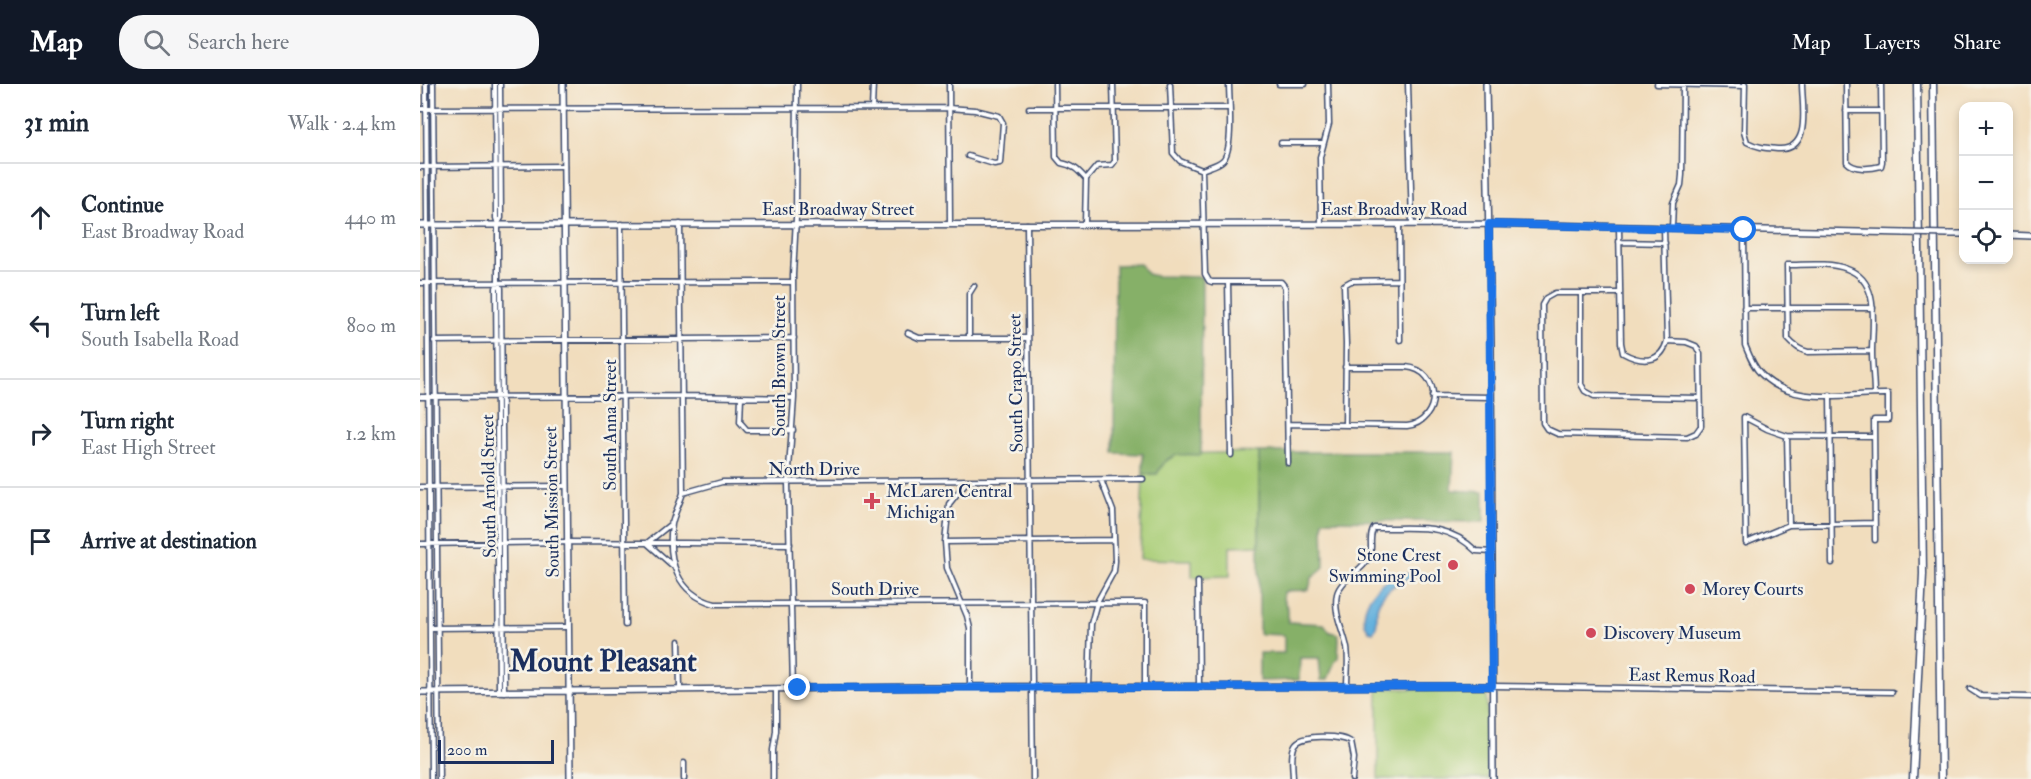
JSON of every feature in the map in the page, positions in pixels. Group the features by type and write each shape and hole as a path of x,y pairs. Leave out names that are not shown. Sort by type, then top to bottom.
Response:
{"highway":[{"path":"1913,779 1923,574 1917,84"},
{"path":"1933,84 1941,779"}],"street":[{"path":"426,84 431,779"},
{"path":"433,84 439,779"},
{"path":"495,84 498,108"},
{"path":"498,108 500,84"},
{"name":"South Mission Street","path":"563,84 570,779"},
{"name":"South Brown Street","path":"793,688 788,483 794,398 793,282 797,84"},
{"path":"872,108 873,84"},
{"path":"949,84 950,223"},
{"path":"1055,84 1056,157 1061,164 1071,165 1079,170 1086,179"},
{"path":"1085,223 1086,179 1097,166 1112,165 1115,161 1113,84"},
{"path":"1170,84 1173,153 1180,161 1202,170 1219,163 1227,155 1229,84"},
{"path":"1280,84 1305,84"},
{"path":"1321,224 1319,163 1329,124 1328,84"},
{"path":"1408,84 1412,224"},
{"path":"1486,84 1493,779"},
{"path":"1657,84 1745,85 1744,132 1748,142 1762,148 1783,149 1791,148 1802,134 1802,84"},
{"path":"1846,84 1846,162 1854,168 1881,166 1881,84"},
{"path":"1672,228 1673,203 1681,185 1682,175 1683,85"},
{"name":"South Arnold Street","path":"498,108 496,219 498,224 498,282 501,288 499,339 501,692"},
{"path":"420,109 949,108 975,110 999,116 1003,123 1000,163 994,164 968,156"},
{"path":"1029,108 1229,108"},
{"path":"1846,111 1882,111"},
{"path":"1281,143 1323,143"},
{"path":"420,167 564,166"},
{"path":"1202,170 1205,274 1209,281 1277,282 1283,284 1286,291 1288,463"},
{"name":"South Crapo Street","path":"1027,223 1033,779"},
{"name":"South Anna Street","path":"621,224 626,625"},
{"path":"673,566 672,523 683,493 680,224"},
{"name":"East Broadway Road","path":"1256,224 1489,224 1959,234"},
{"name":"East Broadway Street","path":"420,225 1256,224"},
{"path":"1399,224 1400,340"},
{"path":"1619,226 1621,343 1623,353 1632,358 1658,358 1664,351 1667,341 1664,228"},
{"path":"1744,230 1745,345 1752,363 1762,375 1785,390 1797,394 1888,394 1888,420 1874,420 1875,540"},
{"path":"2013,235 2031,236"},
{"path":"1619,242 1665,243"},
{"path":"1872,351 1808,352 1792,344 1788,339 1786,265 1835,266 1846,268 1864,279 1873,308 1874,394"},
{"path":"1345,425 1344,285 1351,281 1399,280"},
{"path":"420,283 793,282"},
{"path":"1228,282 1231,455"},
{"path":"969,338 969,294 974,286"},
{"path":"1620,293 1555,293 1546,298 1542,305 1543,423 1547,429 1558,434 1687,437 1696,434 1701,426 1700,354 1696,346 1686,342 1667,341"},
{"path":"1581,294 1581,384 1585,392 1594,396 1700,398"},
{"path":"1744,308 1873,308"},
{"path":"908,333 919,338 1028,338"},
{"path":"428,341 794,338"},
{"path":"1288,424 1407,426 1419,423 1428,414 1432,396 1431,382 1428,376 1414,368 1345,367"},
{"path":"1830,395 1832,563"},
{"path":"1432,396 1490,396"},
{"path":"420,397 794,398"},
{"path":"741,397 740,422 747,430 793,430"},
{"path":"1874,437 1787,436 1744,417 1746,543 1789,525 1874,523"},
{"path":"1787,436 1789,525"},
{"name":"North Drive","path":"683,493 722,482 1143,479"},
{"path":"1089,687 1091,624 1097,602 1114,571 1113,511 1101,480"},
{"path":"967,482 949,504 945,542 947,568 970,628 970,687"},
{"path":"420,487 567,486"},
{"path":"648,543 672,523"},
{"path":"1347,686 1347,648 1339,624 1337,594 1343,584 1371,554 1371,532 1374,528 1440,529 1464,539 1476,551 1492,552"},
{"path":"945,542 1114,540"},
{"path":"420,544 568,542 790,544"},
{"name":"South Drive","path":"648,543 673,566 689,591 715,604 1145,603 1146,687"},
{"path":"1198,582 1199,686"},
{"path":"430,628 569,627"},
{"path":"679,641 680,688"},
{"path":"420,692 680,688 1492,686"},
{"name":"East Remus Road","path":"1492,686 1892,692"},
{"path":"773,779 776,689"},
{"path":"1970,689 1981,696 2031,697"},
{"path":"1293,779 1294,747 1299,740 1307,738 1341,738 1351,742 1354,758 1352,779"},
{"path":"684,763 684,779"}],"green space":[{"path":"1140,264 1147,274 1156,276 1202,277 1201,455 1174,456 1165,462 1157,474 1143,474 1143,454 1114,453 1115,265"},
{"path":"1259,452 1259,545 1230,546 1230,576 1192,577 1192,560 1140,559 1143,474 1157,474 1164,462 1177,454"},
{"path":"1259,452 1454,452 1452,490 1484,492 1484,522 1323,520 1324,567 1312,578 1309,589 1284,592 1283,599 1288,609 1288,622 1324,624 1330,632 1338,634 1338,658 1327,680 1321,680 1319,658 1300,658 1299,680 1259,681 1259,653 1284,653 1284,635 1259,634"},
{"path":"1378,688 1486,691 1488,779 1378,779"}],"water":[{"path":"1413,572 1414,577 1397,584 1382,597 1377,608 1376,626 1373,632 1369,631 1364,618 1367,604 1374,591 1388,579"}],"place":[{"name":"McLaren Central Michigan","path":"872,501"},
{"name":"Stone Crest Swimming Pool","path":"1453,565"},
{"name":"Morey Courts","path":"1690,589"},
{"name":"Discovery Museum","path":"1591,633"}],"district":[{"name":"Mount Pleasant","path":"603,661"}],"route":[{"path":"798,688 1492,686 1489,224 1744,230"}]}
